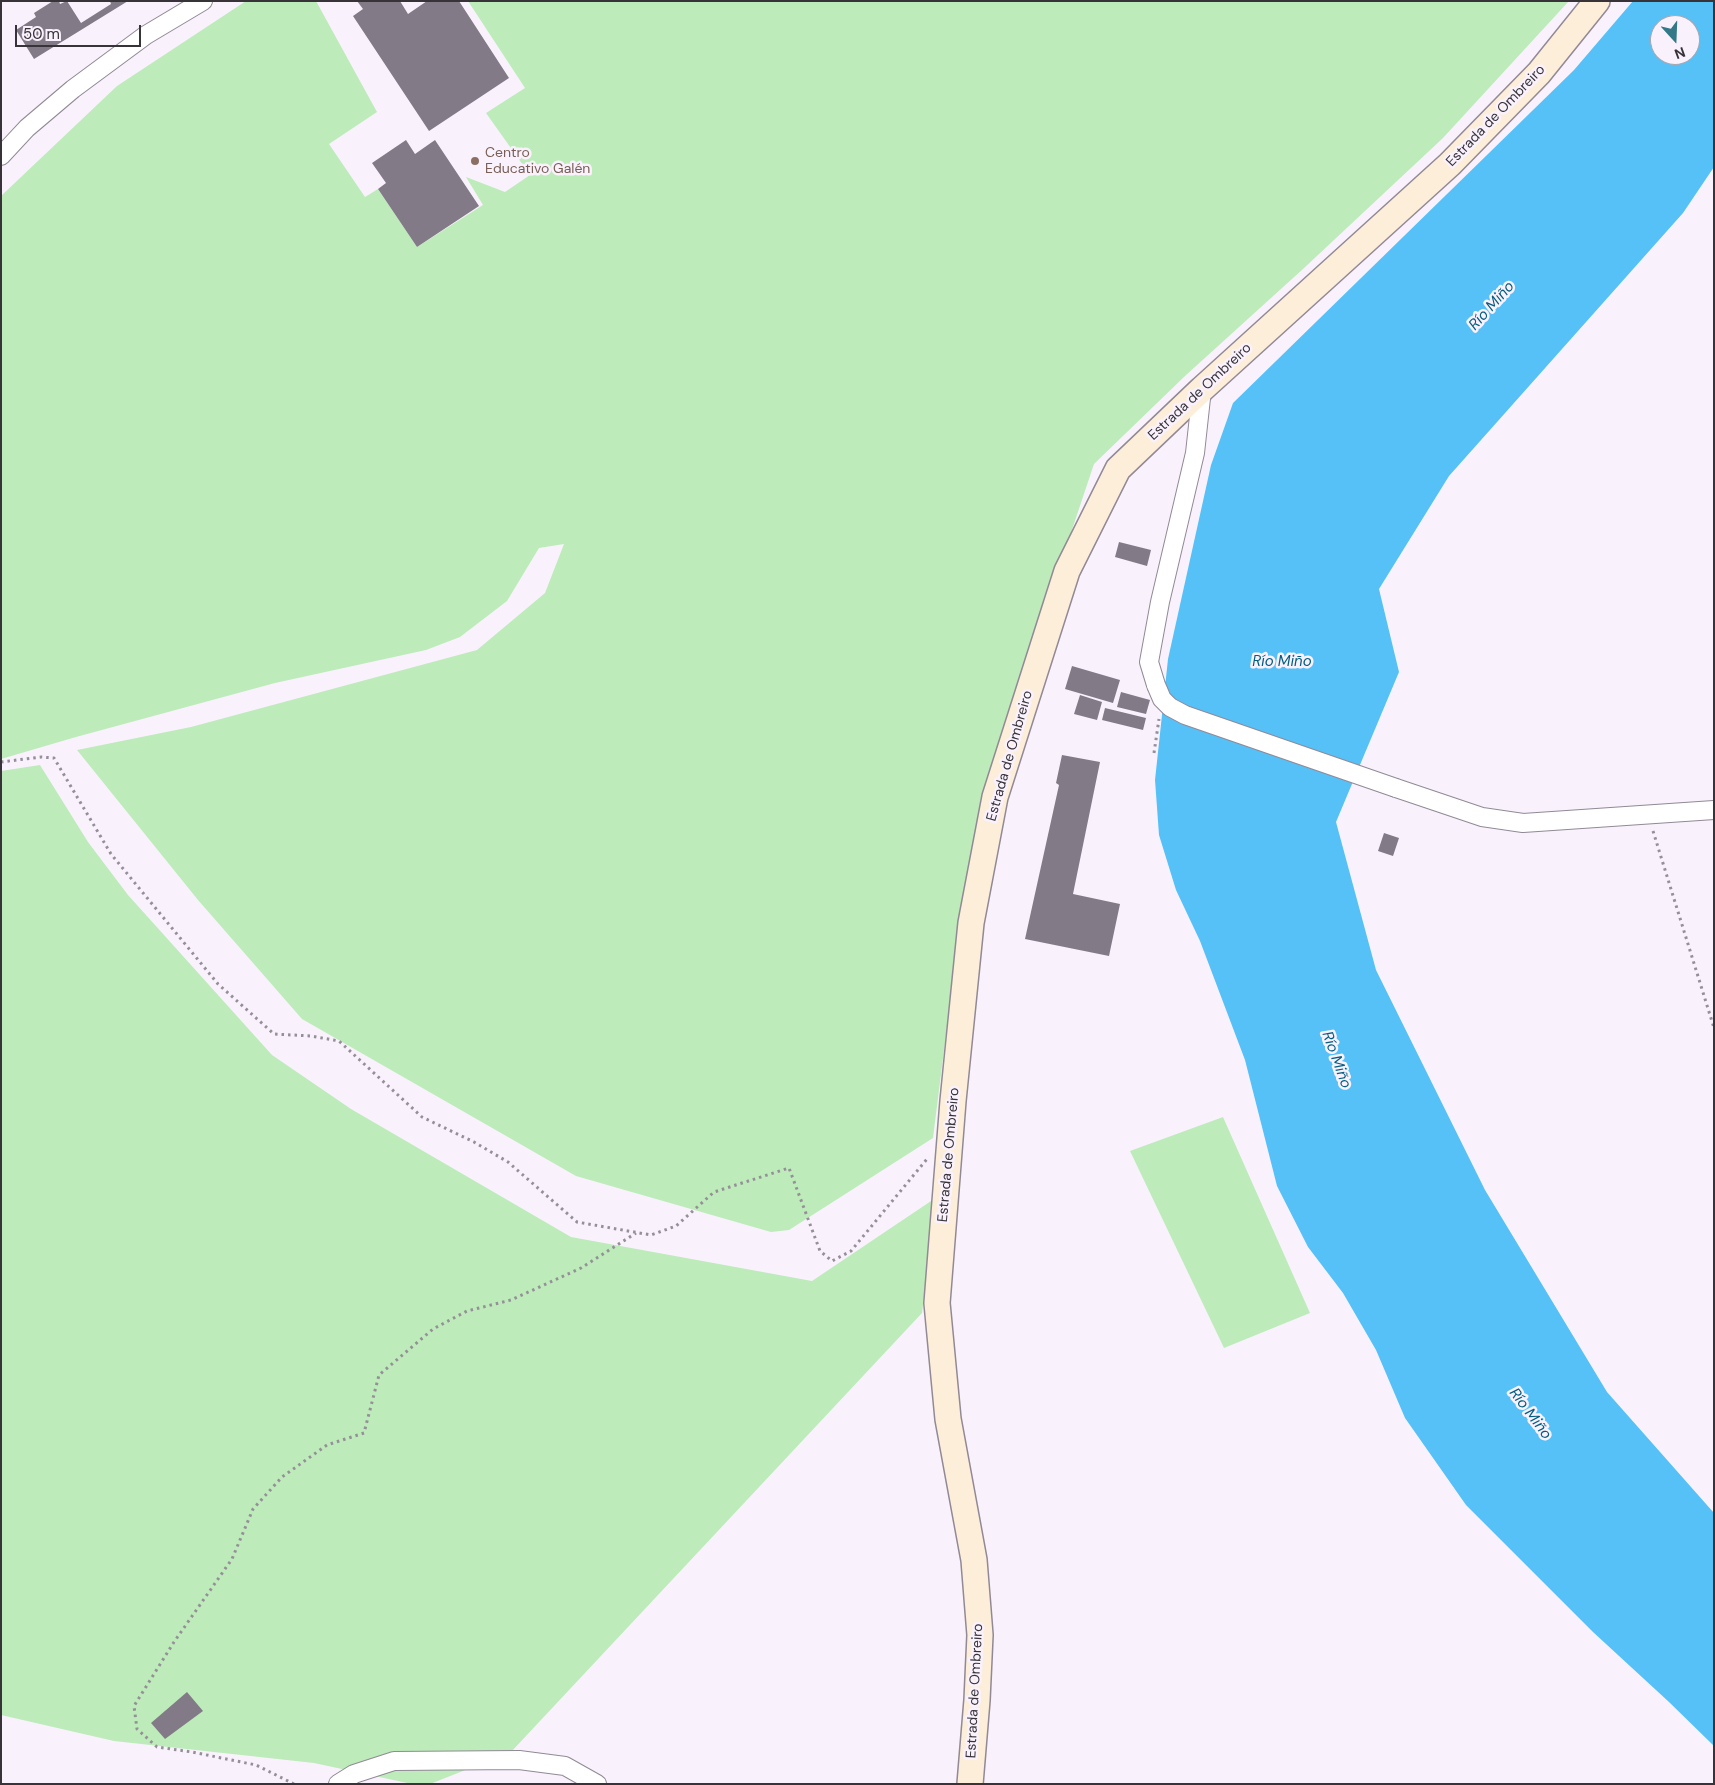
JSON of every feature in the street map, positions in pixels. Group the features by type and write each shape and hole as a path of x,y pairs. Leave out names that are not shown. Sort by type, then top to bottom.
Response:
{"street":[{"path":"1,156 27,128 88,78 146,35 203,1"},
{"name":"Estrada de Ombreiro","path":"970,1784 980,1635 974,1560 948,1419 937,1303 953,1101 971,923 995,797 1067,571 1118,468 1202,389 1450,164 1539,73 1597,1"},
{"path":"1202,389 1195,453 1160,602 1149,662 1162,699 1170,708 1185,715 1482,817 1523,823 1648,816 1714,810"},
{"path":"338,1784 354,1774 394,1762 519,1760 565,1766 596,1784"}],"path":[{"path":"1,762 41,757 54,758 111,854 218,984 274,1034 339,1040 422,1117 474,1142 508,1162 577,1222 651,1235 676,1226 714,1192 789,1168 820,1250 832,1261 851,1251 927,1159"},
{"path":"1648,816 1714,1028"},
{"path":"294,1784 256,1765 192,1752 157,1748 136,1729 134,1706 174,1642 232,1559 253,1509 282,1477 327,1445 364,1433 379,1376 433,1329 468,1311 511,1300 581,1268 637,1232"}],"green space":[{"path":"246,1 316,1 377,112 329,144 365,197 378,189 417,247 483,205 466,177 505,192 530,175 486,113 525,88 468,1 1569,1 1443,138 1185,376 1094,464 1031,652 960,922 933,1138 789,1230 771,1232 576,1176 302,1019 198,900 77,750 191,727 477,650 545,593 564,544 539,548 507,601 460,637 426,650 275,683 1,759 1,196 117,86"},
{"path":"40,765 88,842 128,895 272,1055 351,1109 571,1237 812,1281 937,1197 922,1313 511,1752 430,1784 412,1784 314,1763 114,1741 1,1715 1,771"},
{"path":"1223,1117 1310,1313 1224,1348 1130,1151"}],"water":[{"name":"Río Miño","path":"1633,1 1714,1 1714,167 1683,213 1449,476 1379,589 1399,672 1336,822 1376,970 1485,1190 1607,1392 1714,1513 1714,1746 1593,1632 1466,1505 1405,1418 1376,1350 1343,1293 1308,1247 1277,1186 1245,1060 1200,941 1176,890 1159,835 1155,780 1168,659 1211,465 1233,403 1574,70"}],"building":[{"path":"53,1 59,1 60,4 67,1 81,23 111,4 110,1 128,1 34,59 16,30 36,17 34,13"},
{"path":"357,1 400,1 408,14 427,1 459,1 509,78 429,131 353,16 363,9"},
{"path":"406,140 415,154 435,140 479,206 417,247 378,189 386,183 372,163"},
{"path":"1119,542 1151,550 1147,566 1115,557"},
{"path":"1072,666 1120,680 1113,703 1065,689"},
{"path":"1121,692 1150,700 1146,714 1117,707"},
{"path":"1080,695 1102,702 1097,720 1074,714"},
{"path":"1105,708 1146,718 1143,730 1102,720"},
{"path":"1062,755 1100,762 1073,894 1120,904 1109,956 1025,939 1059,785 1056,783"},
{"path":"1384,833 1399,838 1393,856 1378,851"},
{"path":"187,1692 203,1711 165,1739 151,1723"}],"place":[{"name":"Centro Educativo Galén","path":"475,161"}]}
